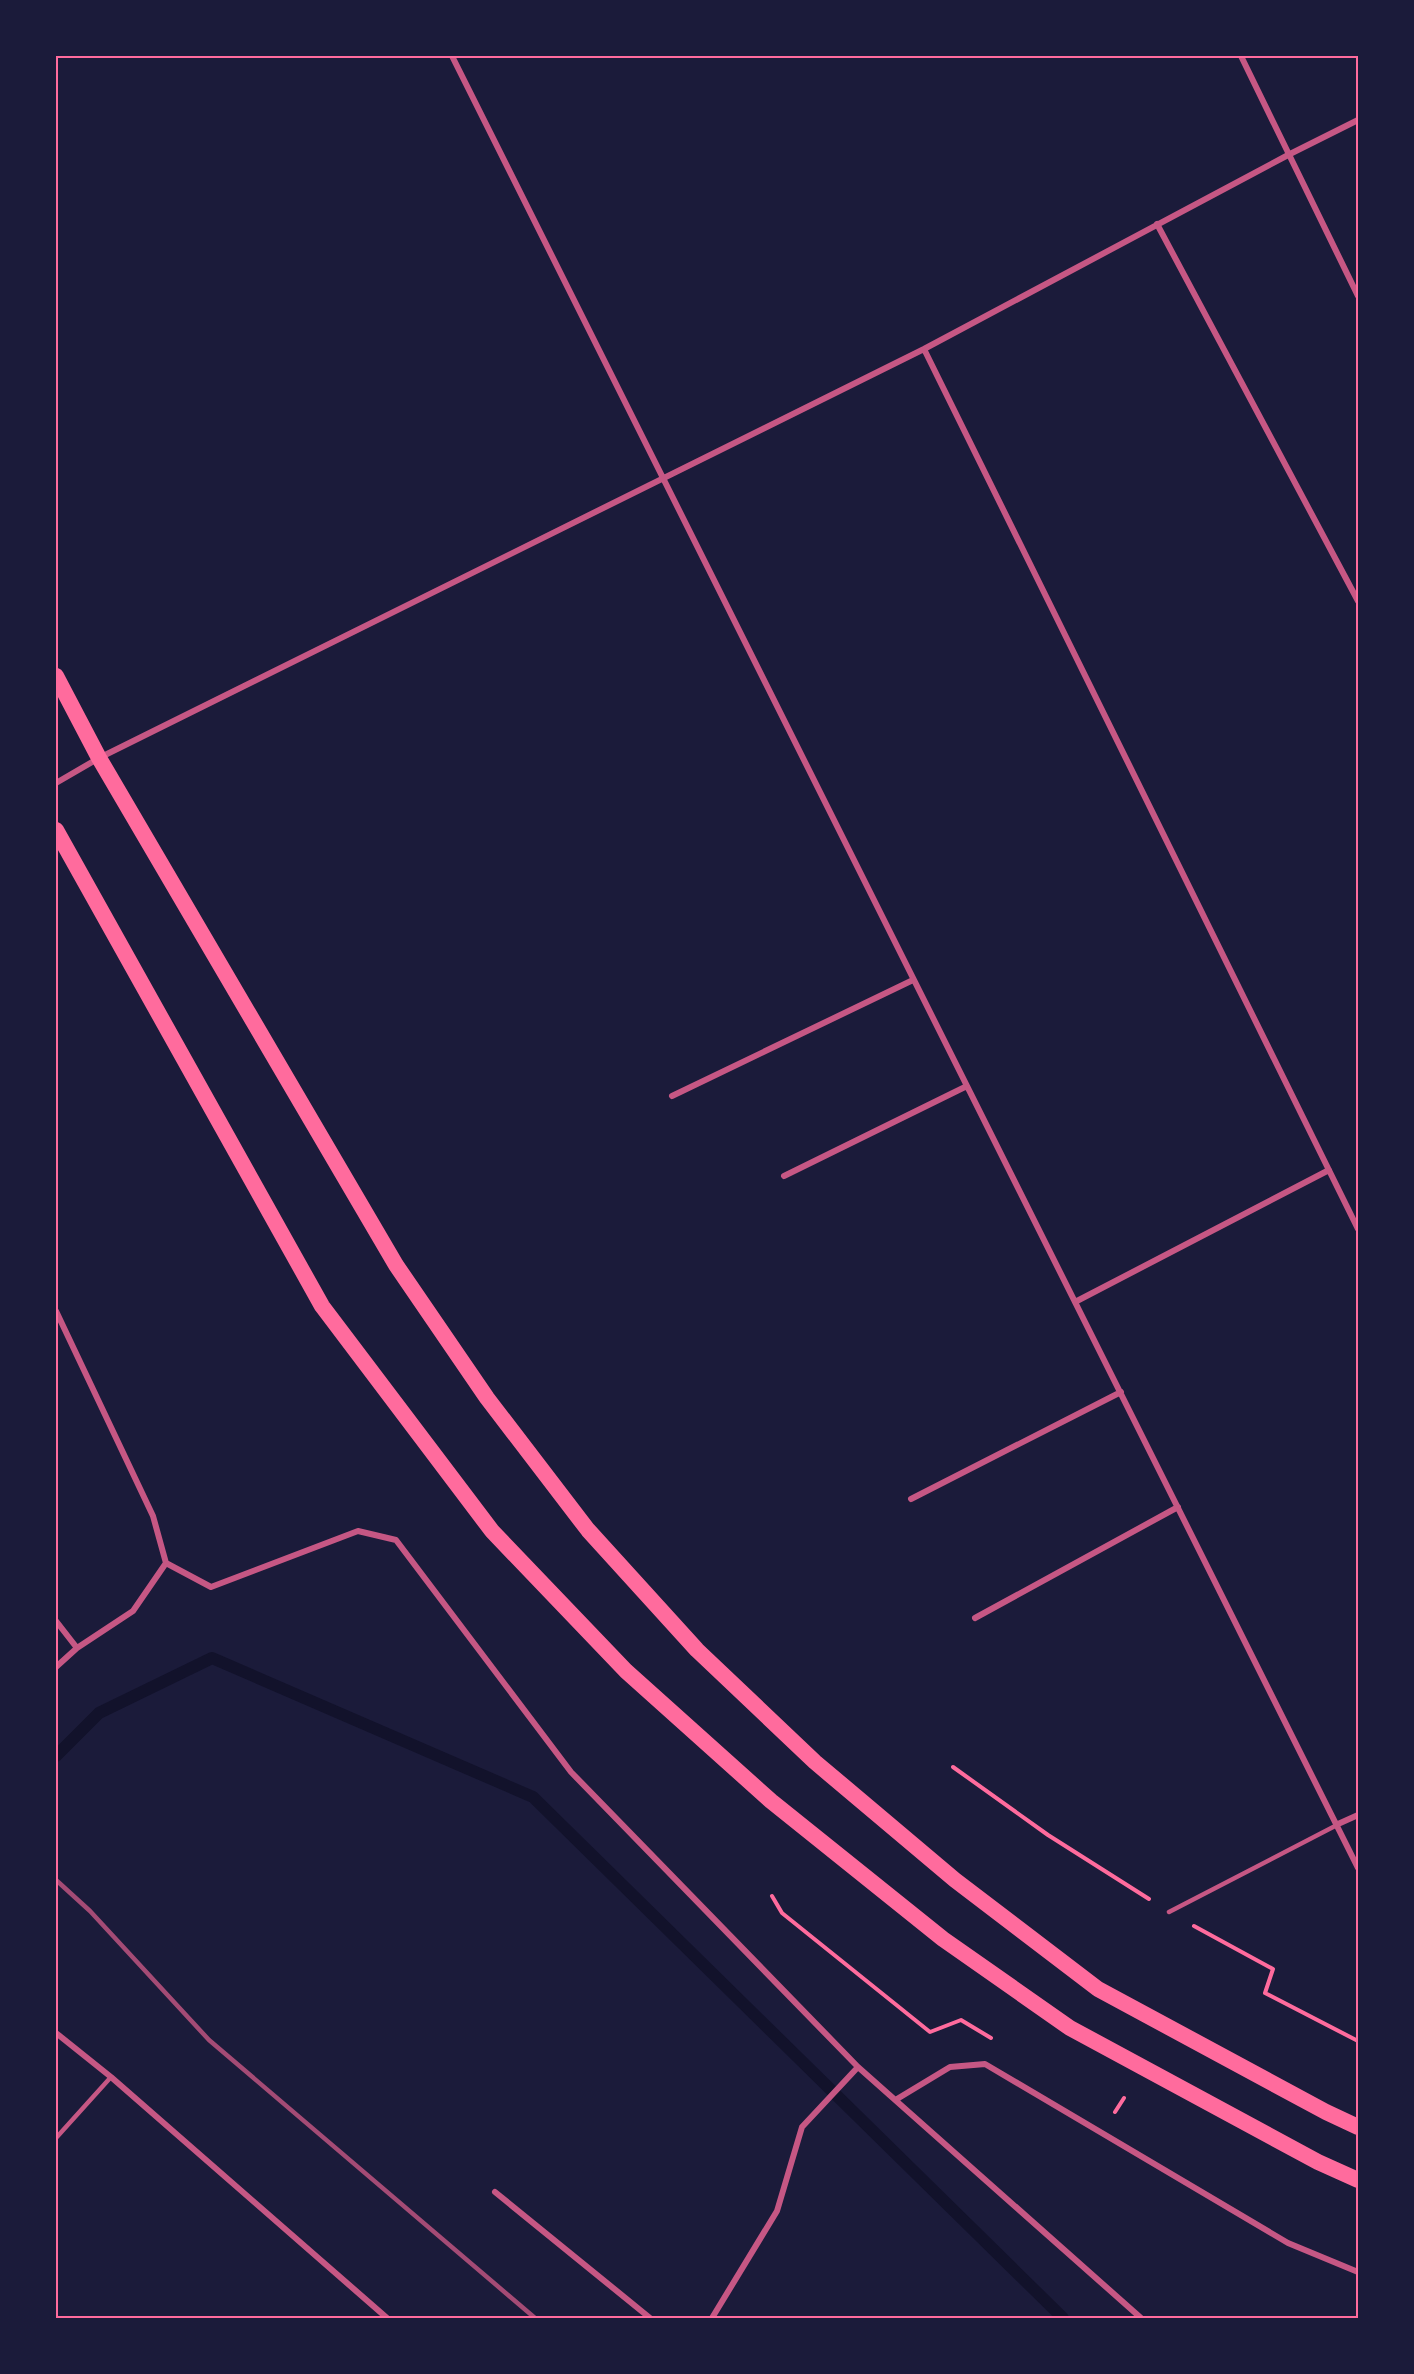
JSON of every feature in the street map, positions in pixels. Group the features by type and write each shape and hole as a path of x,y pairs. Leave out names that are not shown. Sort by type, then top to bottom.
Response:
{"highway":[{"path":"56,676 99,758 396,1265 488,1398 588,1530 697,1650 814,1762 938,1866 1098,1989 1326,2112 1359,2127"},
{"path":"56,830 322,1306 492,1531 626,1671 780,1808 943,1939 1070,2028 1318,2162 1359,2180"}],"street":[{"path":"452,56 1359,1868"},
{"path":"1241,56 1359,296"},
{"path":"56,783 99,758 924,349 1157,224 1359,120"},
{"path":"1157,224 1359,601"},
{"path":"924,349 1359,1229"},
{"path":"672,1096 914,980"},
{"path":"784,1176 967,1086"},
{"path":"1075,1302 1329,1170"},
{"path":"56,1311 153,1516 166,1563 211,1587 358,1532 396,1540 571,1772 858,2067 897,2099 1141,2319"},
{"path":"911,1499 1121,1392"},
{"path":"975,1618 1178,1507"},
{"path":"56,1667 77,1648 133,1611 166,1563"},
{"path":"56,1621 77,1648"},
{"path":"1338,1824 1359,1815"},
{"path":"56,2033 111,2077 387,2319"},
{"path":"897,2099 950,2067 985,2064 1288,2243 1359,2272"},
{"path":"712,2319 777,2211 802,2127 858,2067"},
{"path":"495,2192 650,2319"}],"lane":[{"path":"1169,1911 1338,1824"},
{"path":"56,2138 111,2077"}],"path":[{"path":"953,1767 1048,1835 1169,1911 1273,1969 1264,1993 1359,2041"},
{"path":"771,1896 782,1913 918,2024"}],"waterway":[{"path":"56,1756 99,1713 212,1658 533,1797 1063,2318"}],"railway":[{"path":"56,1880 90,1911 209,2040 535,2318"}]}
